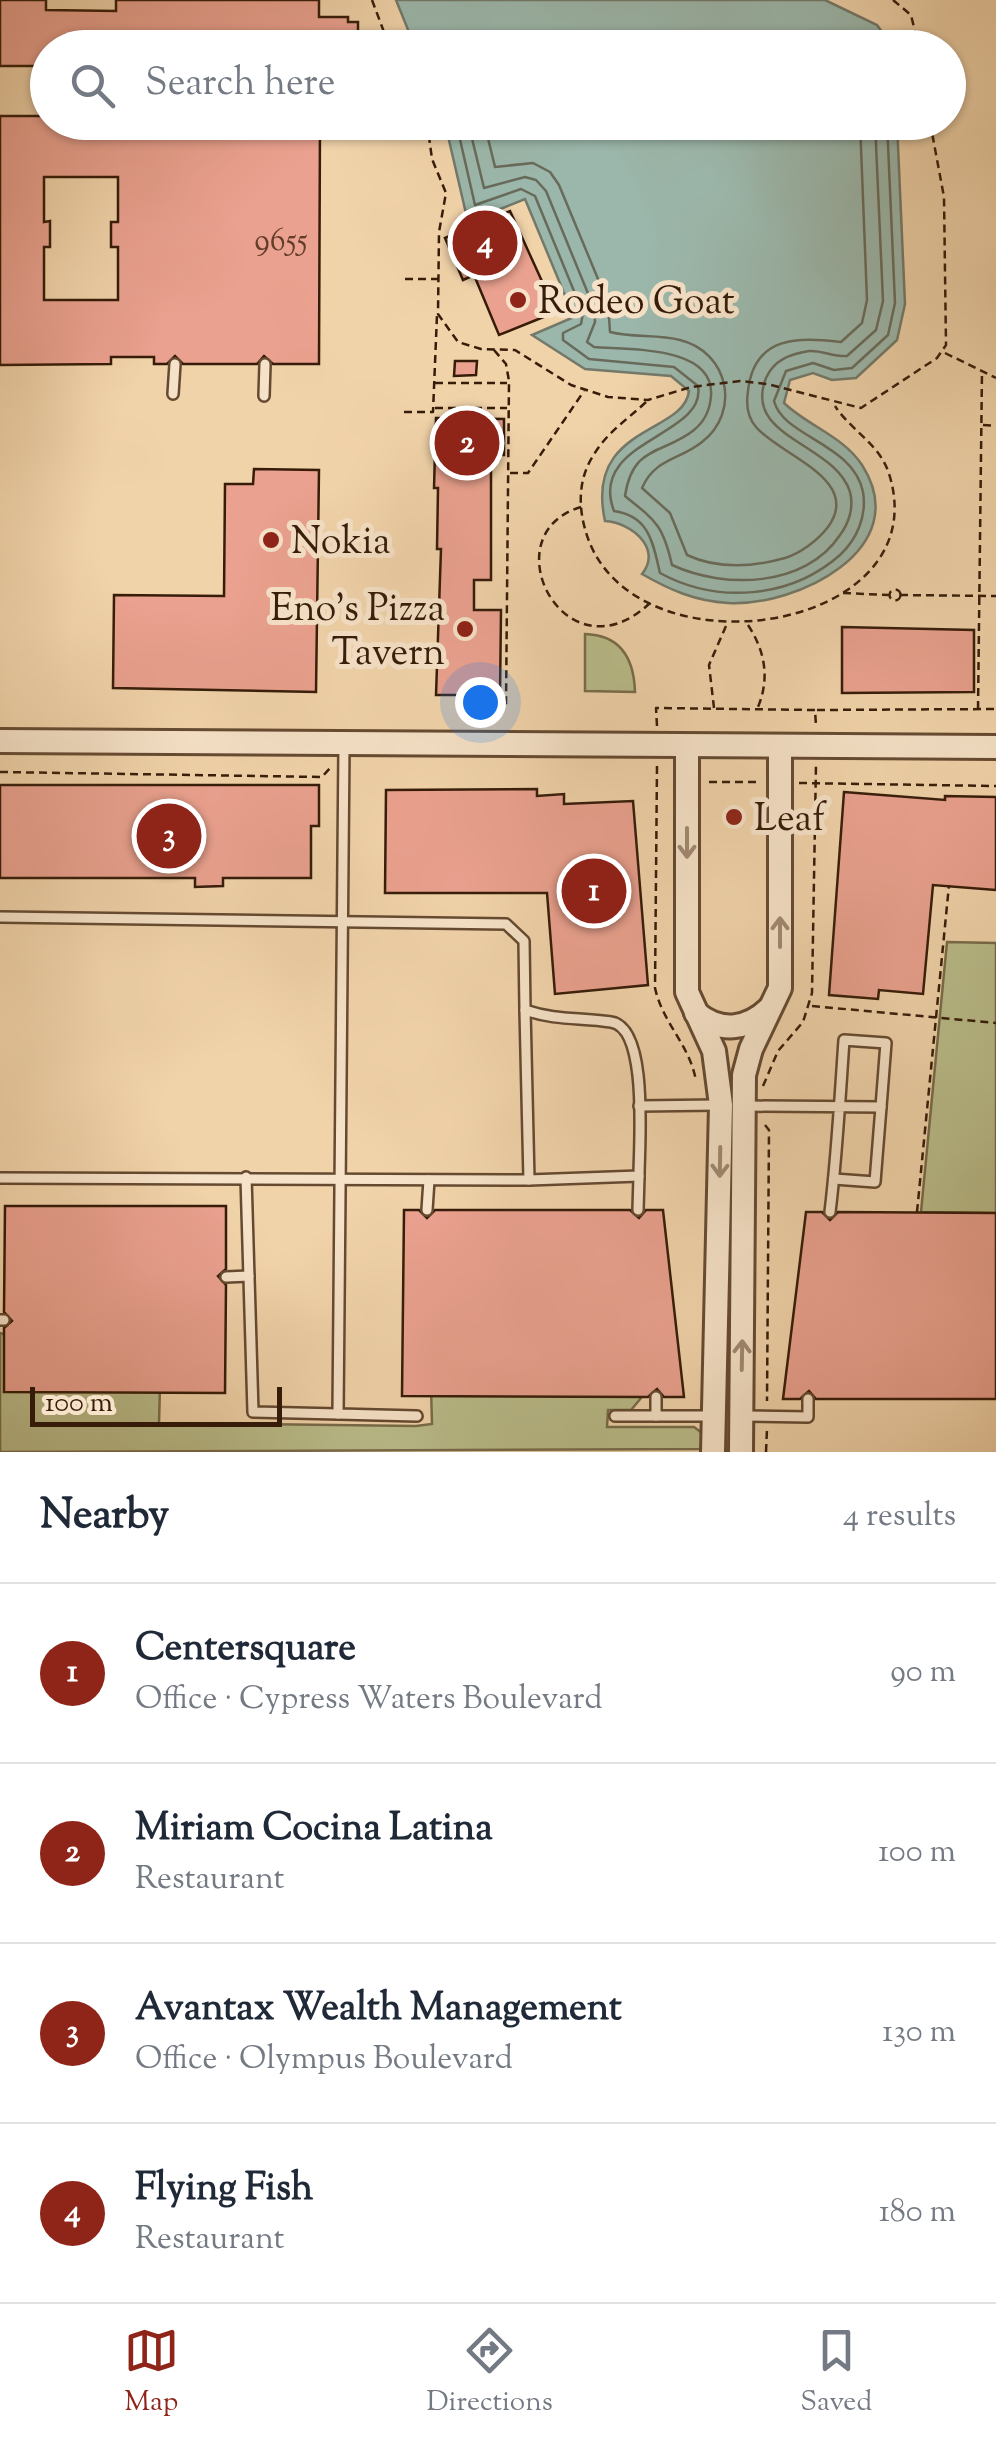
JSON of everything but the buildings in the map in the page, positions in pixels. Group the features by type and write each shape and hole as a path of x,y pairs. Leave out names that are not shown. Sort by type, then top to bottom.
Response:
{"street":[{"path":"0,741 996,747"},
{"path":"687,746 687,992 714,1051 713,1452"},
{"path":"741,1452 755,1105 744,1075 751,1049 777,1001 780,748"},
{"path":"694,1011 710,1024 730,1028 761,1017 777,1001"},
{"path":"713,1097 755,1105"},
{"path":"714,1416 741,1416"}],"lane":[{"path":"173,394 175,364"},
{"path":"264,396 265,364"},
{"path":"338,1414 346,920 344,743"},
{"path":"0,917 506,924 524,941 528,1180"},
{"path":"525,1010 582,1023 614,1022 633,1041 639,1106 638,1210"},
{"path":"830,1212 844,1040 886,1043 875,1182 834,1179"},
{"path":"639,1106 713,1097"},
{"path":"755,1105 881,1107"},
{"path":"0,1178 528,1180 639,1176"},
{"path":"246,1178 253,1412 417,1416"},
{"path":"427,1210 429,1180"},
{"path":"226,1277 248,1276"},
{"path":"656,1397 656,1416"},
{"path":"741,1416 808,1417 808,1399"},
{"path":"615,1416 714,1416"}],"path":[{"path":"372,0 383,30"},
{"path":"893,0 910,15 914,30"},
{"path":"429,140 432,159 446,193 438,232 438,314 458,342 515,350 585,390 648,400"},
{"path":"835,405 880,453 894,495 892,526 880,555 841,593 810,610 748,624 727,623 675,614 627,588 599,560 586,533 581,507 585,470 616,426 648,400 740,382 799,392 835,405 868,405 943,352 947,336 944,197 933,140"},
{"path":"405,279 439,279"},
{"path":"404,412 434,412 434,318 438,314"},
{"path":"494,349 506,364 508,383 506,705"},
{"path":"943,352 996,378"},
{"path":"978,709 982,371"},
{"path":"434,383 508,383"},
{"path":"508,472 528,473 585,390"},
{"path":"434,408 508,408"},
{"path":"982,425 996,426"},
{"path":"581,507 552,526 540,549 539,576 552,603 576,622 606,626 636,616 651,602"},
{"path":"841,593 889,594 894,600 900,595 996,596"},
{"path":"715,710 709,665 727,623"},
{"path":"748,624 765,662 766,682 757,710"},
{"path":"656,727 656,708 996,708"},
{"path":"815,710 816,728"},
{"path":"657,762 655,988 664,1016 689,1050 695,1079 713,1097"},
{"path":"766,1452 769,1130 755,1105 778,1052 803,1022 810,1006 816,765"},
{"path":"0,772 322,776 331,766"},
{"path":"657,781 996,786"},
{"path":"916,1212 949,885"},
{"path":"810,1006 996,1023"}],"green space":[{"path":"585,634 608,639 623,651 632,669 635,692 585,691"},
{"path":"947,942 996,943 996,1213 921,1212"},
{"path":"0,1333 160,1387 159,1423 416,1426 432,1424 431,1388 646,1392 631,1410 608,1410 607,1427 694,1427 702,1433 706,1449 0,1452"}],"water":[{"path":"396,0 825,0 881,30 408,30"},
{"path":"449,140 898,140 905,304 897,340 856,378 832,380 813,373 790,380 784,403 835,439 862,465 875,495 873,523 861,547 841,567 815,583 755,602 705,600 642,574 649,555 646,546 633,531 605,521 602,490 609,466 621,449 671,416 683,405 689,391 671,376 585,369 532,335 574,317 525,199 468,222"}],"place":[{"name":"Flying Fish","path":"485,243"},
{"name":"Rodeo Goat","path":"518,300"},
{"name":"Miriam Cocina Latina","path":"467,443"},
{"name":"Nokia","path":"271,540"},
{"name":"Eno's Pizza Tavern","path":"465,629"},
{"name":"Leaf","path":"734,817"},
{"name":"Avantax Wealth Management","path":"169,836"},
{"name":"Centersquare","path":"594,891"}]}
